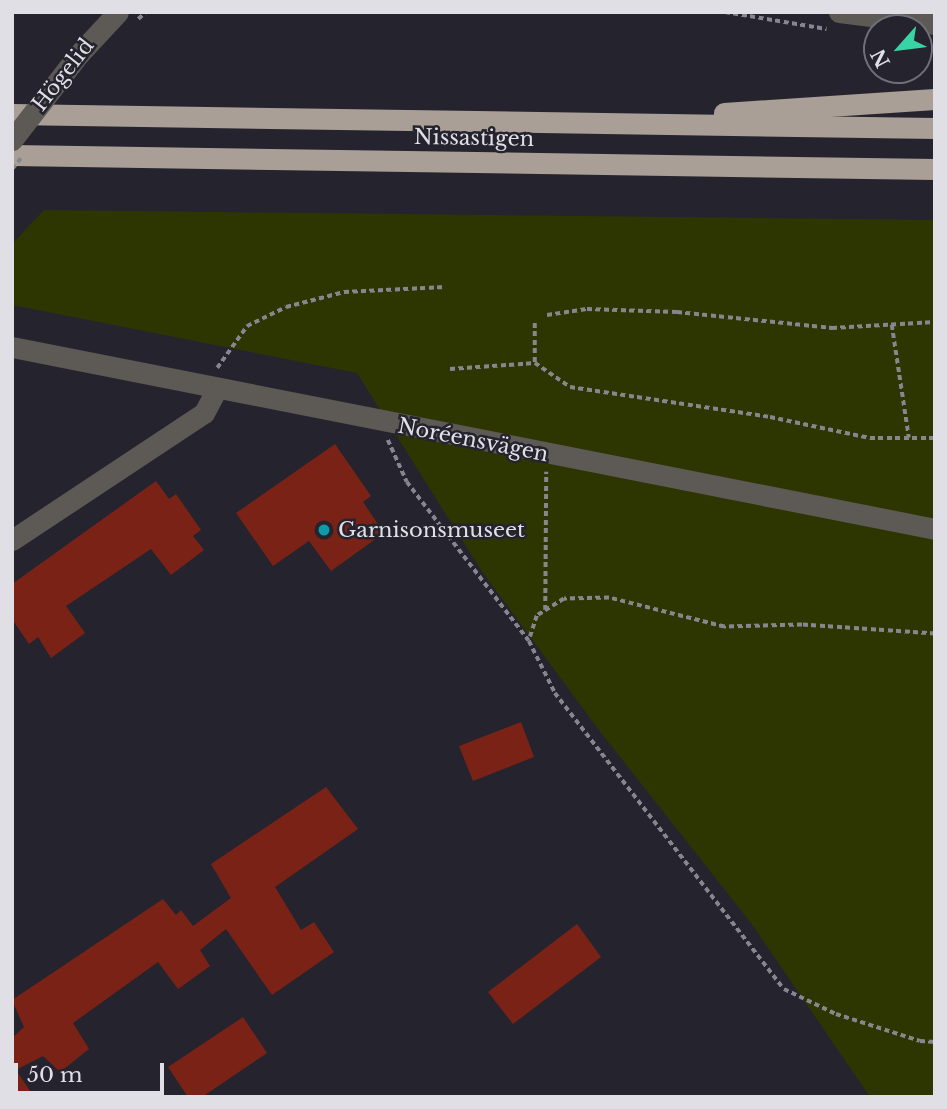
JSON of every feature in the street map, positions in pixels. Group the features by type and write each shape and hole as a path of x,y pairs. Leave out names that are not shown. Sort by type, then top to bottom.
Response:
{"highway":[{"path":"632,122 807,104 935,99"},
{"name":"Nissastigen","path":"12,114 632,122"},
{"path":"632,122 935,128"},
{"name":"Nissastigen","path":"12,155 935,169"}],"street":[{"name":"Högelid","path":"12,141 79,54 118,12"},
{"path":"839,21 935,24"},
{"name":"Noréensvägen","path":"12,347 380,423 935,529"},
{"path":"12,540 204,413 210,388"}],"path":[{"path":"725,12 839,21"},
{"path":"210,388 247,326 286,307 344,292 445,287"},
{"path":"547,315 587,309 677,312 832,328 934,323"},
{"path":"535,363 536,323"},
{"path":"891,325 909,438"},
{"path":"450,369 535,363 570,387 770,417 870,438 935,438"},
{"path":"380,423 407,482 529,641 555,693 784,989 836,1014 920,1041 935,1042"},
{"path":"545,610 547,454"},
{"path":"529,641 537,616 564,599 610,598 723,627 802,625 935,634"}],"green space":[{"path":"44,210 935,220 935,1097 870,1097 751,923 598,729 481,570 357,373 12,305 12,244"}],"building":[{"path":"335,444 371,496 363,502 384,533 331,571 309,541 273,566 236,513"},
{"path":"156,481 169,499 176,494 201,530 193,536 204,550 171,575 151,549 66,606 85,633 51,658 38,637 29,644 12,619 12,584"},
{"path":"521,722 534,757 473,781 459,746"},
{"path":"326,787 358,829 275,887 301,930 314,922 334,952 272,995 226,929 200,950 210,966 178,989 158,962 73,1023 89,1049 60,1072 43,1056 16,1070 34,1097 12,1097 12,1038 24,1027 12,1000 163,899 176,915 181,910 193,926 231,898 211,864"},
{"path":"577,924 601,957 513,1024 488,992"},
{"path":"243,1017 267,1053 202,1097 188,1097 168,1067"}],"place":[{"name":"Garnisonsmuseet","path":"324,530"}]}
